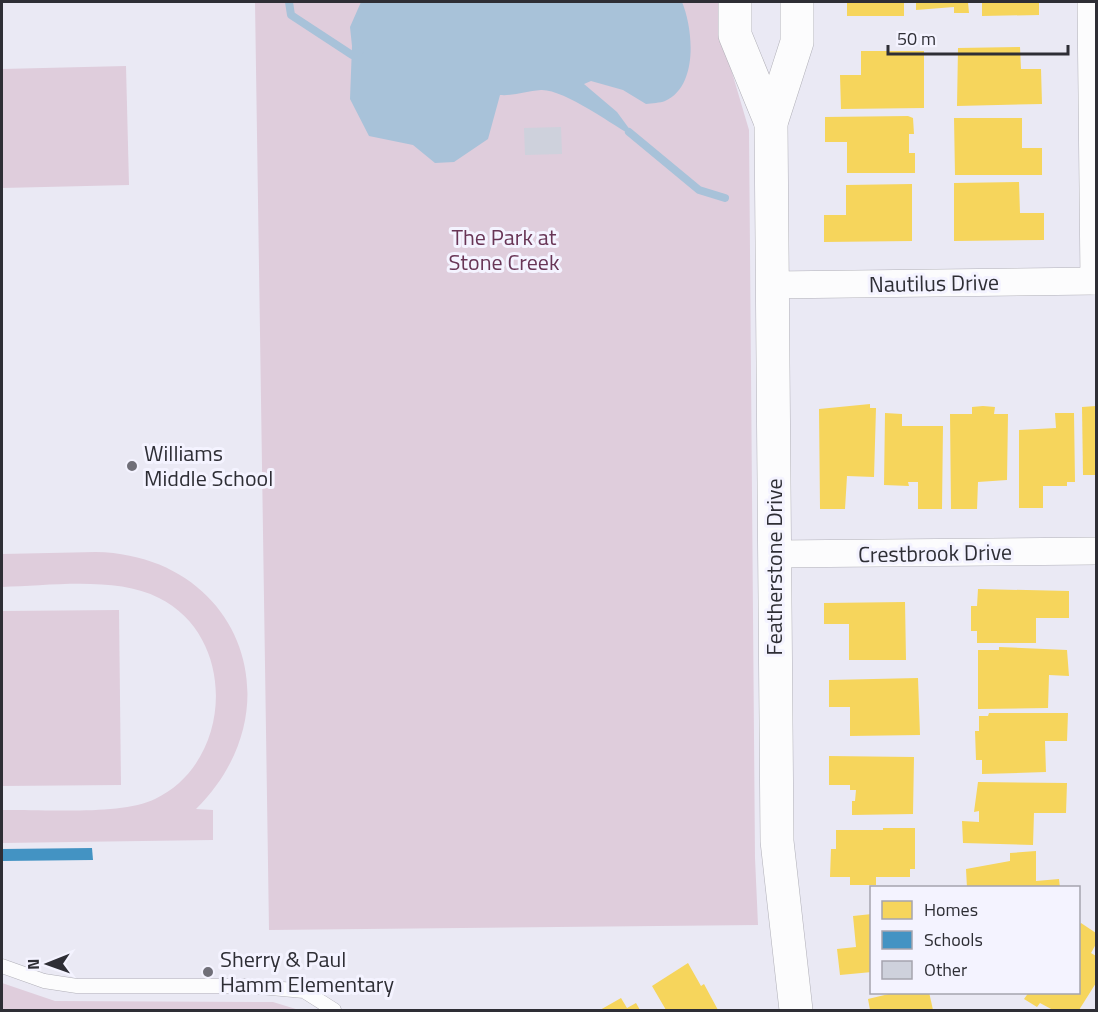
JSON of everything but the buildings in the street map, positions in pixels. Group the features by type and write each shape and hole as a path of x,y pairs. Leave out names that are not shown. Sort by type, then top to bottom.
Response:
{"street":[{"name":"Featherstone Drive","path":"735,2 735,35 771,123"},
{"name":"Featherstone Drive","path":"796,1011 777,841 771,123 797,42 797,2"},
{"path":"1091,2 1095,281"},
{"name":"Nautilus Drive","path":"772,285 1095,281"},
{"name":"Crestbrook Drive","path":"774,554 1096,551"}],"lane":[{"path":"2,966 44,981 77,986 250,986 304,991 334,1011"}],"green space":[{"name":"The Park at Stone Creek","path":"255,2 723,2 723,42 749,130 755,858 758,925 269,930"},
{"path":"126,66 129,185 2,188 2,69"},
{"path":"96,552 146,560 187,579 218,608 238,644 247,684 244,727 227,769 196,809 213,810 213,840 2,843 2,810 102,810 122,808 155,799 181,781 200,757 211,729 216,699 213,669 203,641 185,616 159,598 142,591 103,585 61,584 2,587 2,554"},
{"path":"119,610 121,785 2,786 2,611"},
{"path":"2,983 55,1001 273,1002 299,1010 2,1010"}],"water":[{"path":"361,2 682,2 689,26 688,70 684,83 676,94 658,103 646,104 623,90 591,81 584,84 617,112 636,138 589,109 551,91 500,95 488,139 454,162 435,163 413,145 369,136 350,99 352,46 350,27"}],"waterway":[{"path":"289,2 291,15 352,55 359,52"},
{"path":"629,132 699,190 725,198"}],"place":[{"name":"Williams Middle School","path":"132,466"},
{"name":"Sherry & Paul Hamm Elementary","path":"208,972"}]}
